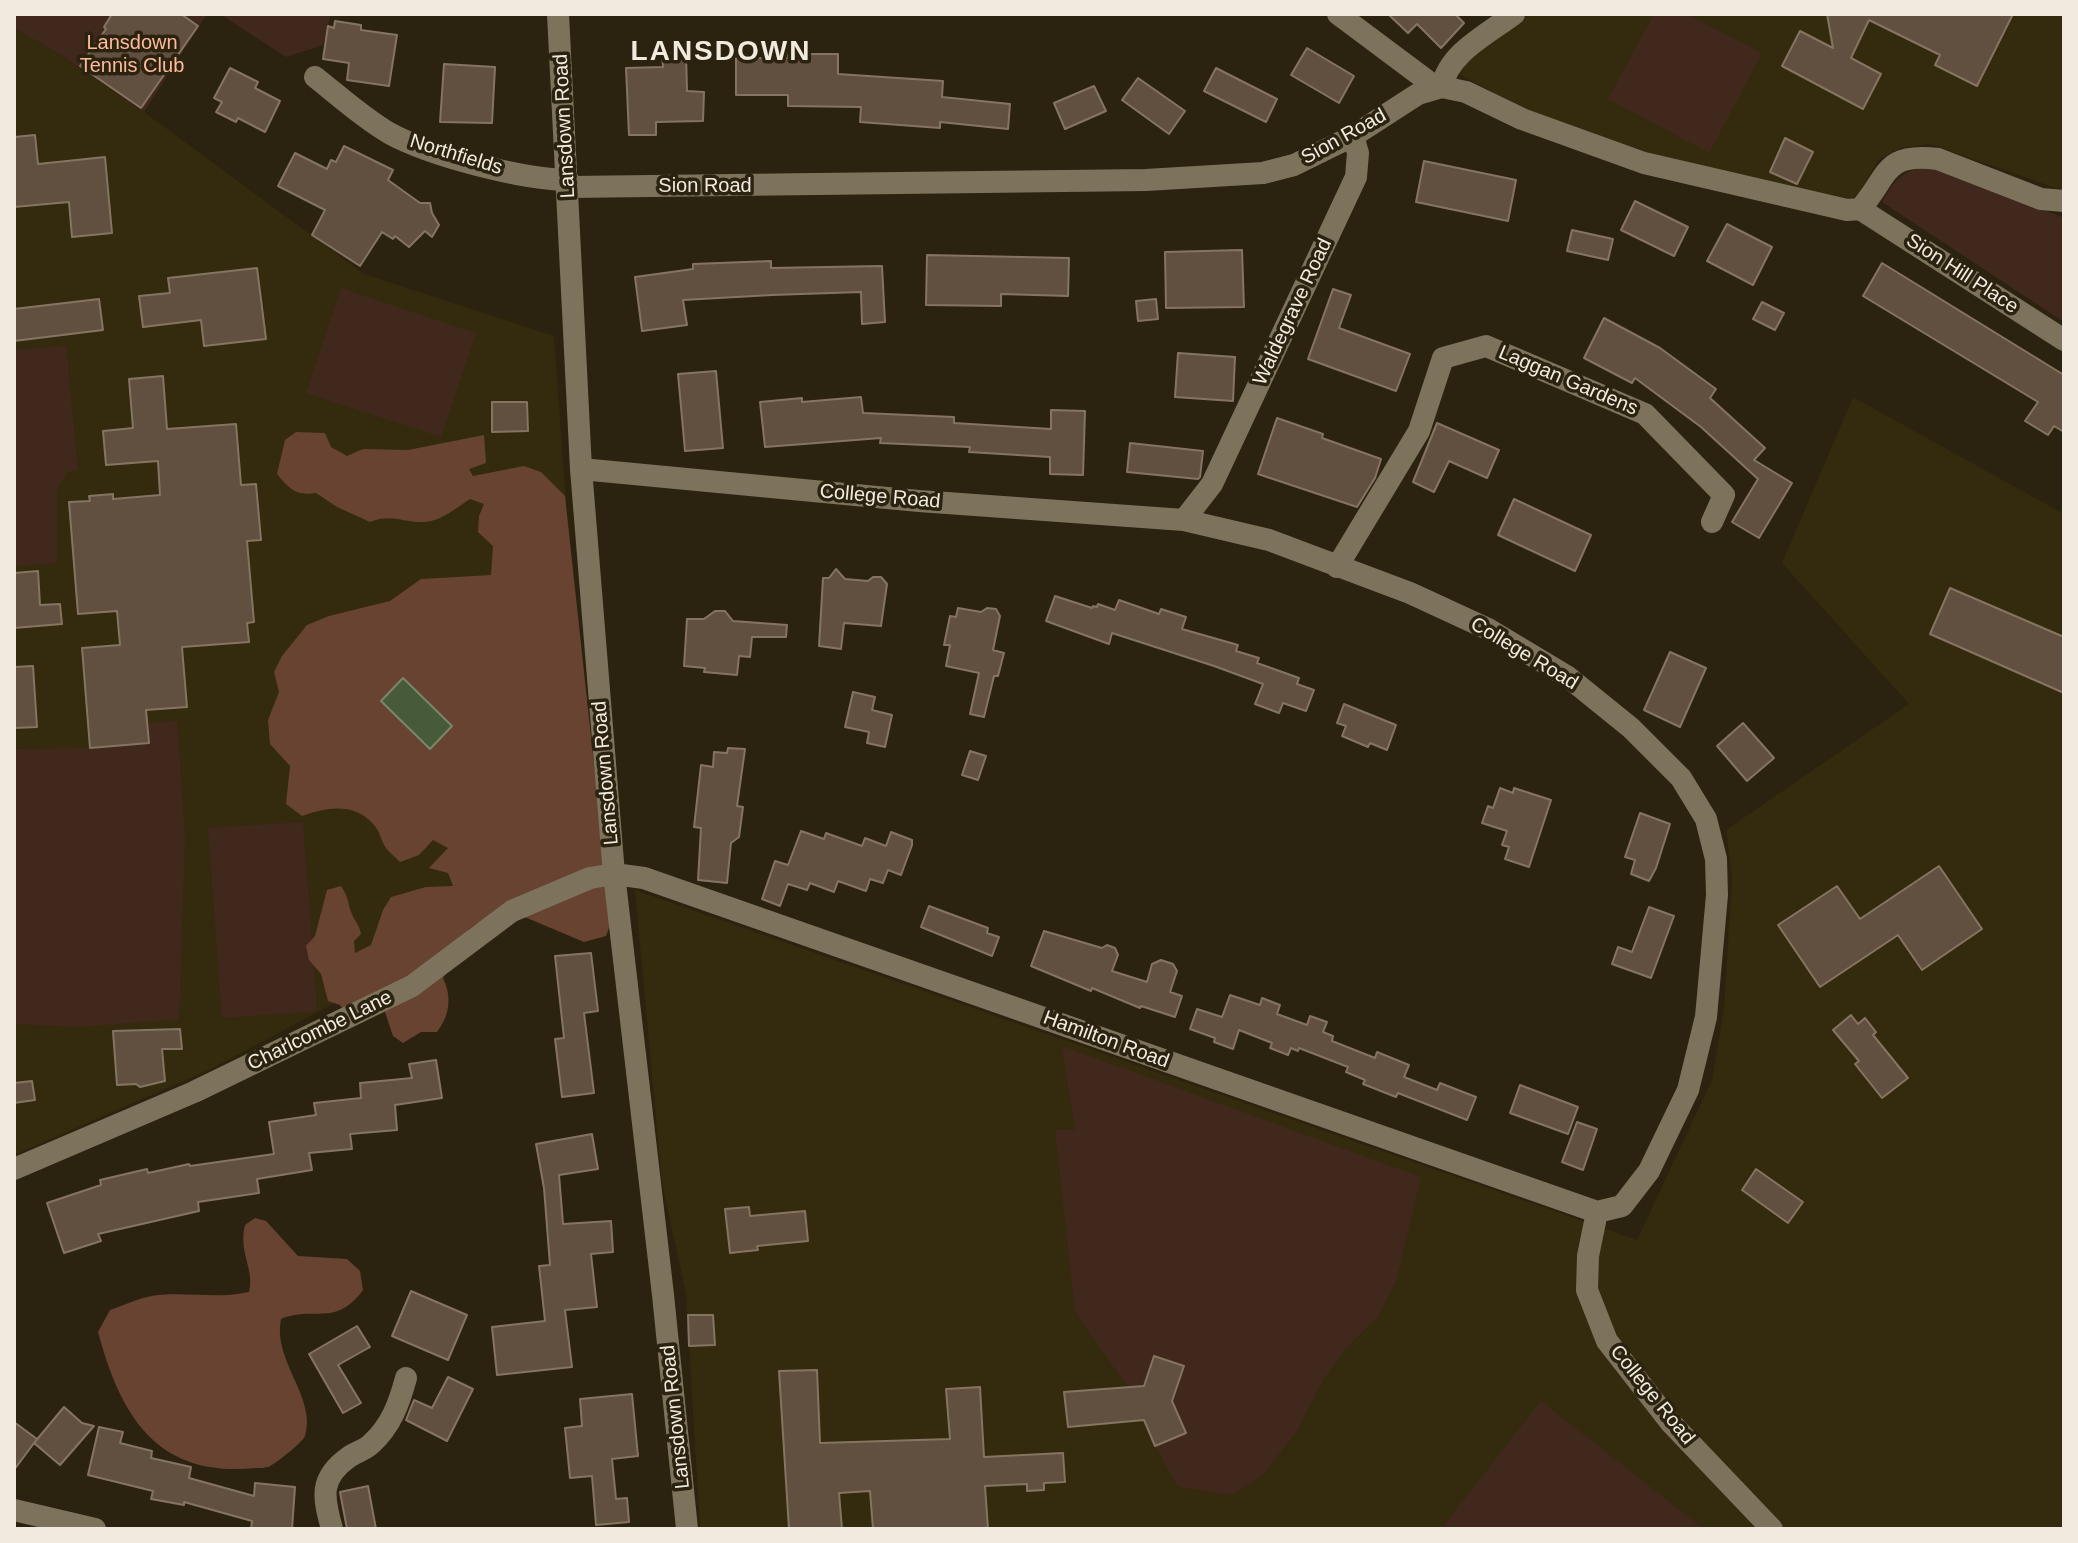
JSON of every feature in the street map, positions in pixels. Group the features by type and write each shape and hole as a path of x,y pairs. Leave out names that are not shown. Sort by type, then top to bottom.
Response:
{"street":[{"name":"Lansdown Road","path":"558,14 569,184 581,469 614,874 687,1529"},
{"path":"1338,14 1440,88 1466,92 1522,119 1644,163 1847,210 1860,209 1884,172 1906,160 1923,157 1938,159 2041,199 2064,201"},
{"path":"1440,88 1452,61 1514,14"},
{"name":"Northfields","path":"315,77 376,125 409,142 537,179 569,184"},
{"name":"Sion Road","path":"569,184 1146,180 1263,173 1294,165 1353,136 1418,94 1440,88"},
{"name":"Waldegrave Road","path":"1184,520 1212,484 1356,177 1358,153 1353,136"},
{"name":"Sion Hill Place","path":"1860,209 2064,340"},
{"name":"Laggan Gardens","path":"1337,567 1419,431 1443,358 1486,346 1645,414 1724,495 1712,522"},
{"name":"College Road","path":"581,469 919,501 1184,520 1217,527 1269,540 1410,593 1488,629 1568,677 1631,728 1681,778 1706,819 1716,859 1717,895 1706,1017 1688,1090 1649,1171 1622,1206 1597,1212 1588,1256 1587,1290 1607,1341 1671,1423 1772,1529"},
{"path":"1212,484 1217,527"},
{"name":"Charlcombe Lane","path":"14,1169 194,1092 412,986 512,911 590,878 614,874"},
{"name":"Hamilton Road","path":"614,874 644,878 1597,1212"},
{"path":"332,1529 325,1486 331,1473 350,1455 368,1447 384,1430 399,1406 406,1378"},
{"path":"14,1510 95,1529"}],"shaded area":[{"path":"1529,14 2064,14 2064,191 1930,144 1900,148 1878,160 1860,192 1852,199 1666,159 1519,107 1459,74 1462,63"},
{"path":"14,28 61,55 144,112 364,274 554,336 590,834 498,890 408,964 209,1070 14,1155"},
{"path":"1853,397 2064,514 2064,1529 700,1529 686,1294 662,1184 635,890 1637,1240 1712,1080 1724,1008 1732,878 1726,830 1909,704 1782,563"},
{"path":"296,432 325,433 331,447 347,456 363,449 408,450 484,435 486,463 469,469 473,476 524,466 541,472 565,496 611,922 606,936 584,942 527,918 494,913 469,929 443,978 448,992 448,1006 437,1032 421,1032 403,1043 393,1036 384,1009 347,1015 340,1005 328,1001 321,974 309,960 306,946 315,936 327,890 341,886 361,934 354,941 355,953 371,945 391,897 426,887 453,886 448,873 429,868 448,848 433,840 419,855 400,862 386,848 374,825 358,813 340,808 302,816 286,804 290,766 270,744 268,720 279,692 274,672 282,656 307,625 329,616 390,601 421,579 491,575 493,546 478,532 484,504 470,499 447,515 431,521 386,518 370,522 316,493 294,490 277,474 285,440"},
{"path":"403,678 452,726 430,749 381,701"},
{"path":"255,1218 266,1221 298,1256 347,1259 360,1271 363,1290 343,1309 281,1319 283,1349 305,1407 305,1436 268,1467 222,1469 193,1463 169,1452 148,1436 118,1391 98,1332 110,1310 142,1298 249,1292 250,1276 243,1235 245,1225"}],"green space":[{"name":"Lansdown Tennis Club","path":"14,14 207,14 144,112 61,55 14,28"},
{"name":"Lansdown Tennis Club","path":"220,14 331,14 323,45 286,57"},
{"path":"1654,14 1687,14 1762,53 1709,153 1608,99"},
{"path":"1922,168 1940,168 2064,218 2064,322 1882,202 1898,179"},
{"path":"341,288 476,333 441,437 306,393"},
{"path":"66,346 78,470 67,472 57,490 57,563 14,566 14,350"},
{"path":"177,721 185,837 179,1019 80,1027 14,1024 14,749 149,743 147,723"},
{"path":"303,822 317,1011 222,1018 208,828"},
{"path":"1062,1046 1421,1177 1396,1282 1377,1318 1345,1349 1323,1380 1297,1431 1262,1476 1232,1495 1178,1487 1155,1446 1140,1398 1132,1393 1075,1312 1055,1130 1075,1130"},
{"path":"1541,1401 1704,1529 1441,1529"}],"building":[{"name":"Lansdown Tennis Club","path":"112,14 181,14 198,26 141,108 80,66 106,29 104,27"},
{"path":"1388,14 1455,14 1464,23 1441,48 1417,24 1408,33"},
{"path":"1827,14 2013,14 1977,86 1935,65 1940,55 1869,20 1851,58 1881,74 1863,109 1782,66 1800,31 1833,48"},
{"path":"335,21 361,25 361,30 397,35 389,86 347,80 349,63 323,59 328,26 334,28"},
{"path":"1307,48 1354,76 1339,103 1291,75"},
{"path":"662,53 686,53 687,91 704,92 703,121 656,122 656,135 629,135 626,68 663,67"},
{"path":"788,54 838,54 838,74 943,81 942,97 1010,104 1008,129 940,122 940,128 860,122 861,107 788,106 788,95 736,95 736,58 788,58"},
{"path":"444,64 495,67 492,123 440,122"},
{"path":"230,68 258,82 255,88 280,101 265,132 238,118 236,122 216,112 222,102 214,98"},
{"path":"1216,68 1277,99 1266,122 1204,91"},
{"path":"1138,78 1185,111 1169,134 1122,100"},
{"path":"1094,86 1106,111 1065,129 1054,103"},
{"path":"35,135 38,164 105,157 112,233 72,237 69,202 14,207 14,137"},
{"path":"1785,138 1813,152 1797,184 1770,172"},
{"path":"344,146 393,170 388,180 420,203 430,203 439,225 432,237 425,231 409,247 395,236 393,239 382,232 360,266 312,235 325,210 278,186 295,153 327,169 331,160 336,162"},
{"path":"1424,161 1516,180 1508,221 1416,202"},
{"path":"1635,201 1688,227 1674,256 1621,230"},
{"path":"1727,224 1772,247 1753,285 1707,261"},
{"path":"1572,230 1613,239 1608,260 1567,251"},
{"path":"1242,250 1244,307 1166,308 1165,252"},
{"path":"927,255 1069,258 1068,296 1001,294 1001,306 926,305"},
{"path":"771,261 771,268 882,266 885,322 862,324 861,292 772,295 683,300 687,325 642,331 635,277 693,269 693,264"},
{"path":"1882,263 2064,375 2064,432 2054,426 2048,435 2025,421 2038,402 1863,296"},
{"path":"257,268 266,339 204,346 201,320 143,327 139,296 170,293 168,278"},
{"path":"1333,289 1351,295 1339,328 1410,354 1396,391 1308,359"},
{"path":"99,299 103,330 14,341 14,309"},
{"path":"1156,299 1158,319 1138,321 1136,301"},
{"path":"1762,302 1784,313 1775,330 1753,319"},
{"path":"1604,318 1660,348 1716,389 1710,398 1765,448 1754,460 1792,483 1759,538 1732,522 1758,479 1701,427 1635,378 1632,383 1584,358"},
{"path":"1178,353 1235,357 1233,401 1175,397"},
{"path":"716,371 723,448 685,451 678,374"},
{"path":"163,376 167,429 236,424 241,485 256,484 261,540 247,541 254,622 247,623 249,642 182,647 187,707 146,710 149,743 90,748 82,648 120,645 117,611 78,614 69,502 90,501 89,496 113,494 113,499 160,495 158,461 106,465 103,431 133,428 129,379"},
{"path":"861,397 863,413 954,417 954,423 1051,429 1051,410 1085,411 1083,475 1050,474 1050,457 969,452 970,447 880,443 881,438 765,447 760,402"},
{"path":"492,402 527,402 528,431 492,432"},
{"path":"1277,418 1381,459 1375,478 1357,507 1258,474"},
{"path":"1437,423 1499,450 1487,478 1449,461 1434,492 1413,482"},
{"path":"1130,443 1203,451 1200,477 1127,472"},
{"path":"1514,499 1591,535 1575,571 1498,535"},
{"path":"836,569 845,579 868,581 881,577 887,584 881,626 844,623 841,649 819,646 823,578 829,578"},
{"path":"38,571 40,605 60,604 62,624 14,628 14,573"},
{"path":"1950,588 2064,637 2064,693 1930,634"},
{"path":"1055,596 1092,608 1098,604 1115,610 1119,600 1159,614 1161,609 1186,617 1182,629 1238,645 1236,651 1259,658 1257,663 1299,678 1297,684 1314,690 1306,711 1283,703 1279,713 1255,704 1263,684 1214,666 1112,633 1109,644 1046,621"},
{"path":"958,608 981,612 987,608 996,609 1000,616 993,650 1004,653 998,676 994,676 984,717 970,714 979,673 946,666 950,645 944,645 950,616 956,617"},
{"path":"715,611 725,611 733,621 787,625 786,637 752,637 750,657 739,656 737,675 704,672 705,668 684,666 687,619 704,619"},
{"path":"1670,652 1706,668 1680,727 1644,710"},
{"path":"33,666 37,727 14,728 14,667"},
{"path":"853,692 875,697 872,710 892,715 885,747 867,743 869,732 845,727"},
{"path":"1344,704 1396,725 1387,750 1370,743 1368,747 1342,736 1346,726 1337,723"},
{"path":"1743,723 1774,758 1747,781 1717,746"},
{"path":"728,748 745,749 737,806 743,807 739,837 731,843 727,883 698,880 701,828 694,827 701,765 713,767 714,752 727,753"},
{"path":"970,751 986,756 978,780 962,775"},
{"path":"1500,788 1513,793 1514,788 1551,800 1529,867 1505,859 1509,847 1502,845 1507,831 1482,823 1488,806 1493,808"},
{"path":"1640,813 1670,824 1649,881 1631,874 1635,860 1625,857"},
{"path":"801,831 824,839 826,833 862,846 865,838 886,846 891,832 912,840 912,845 901,875 888,870 883,883 870,879 866,891 838,881 834,892 810,883 807,890 788,884 780,906 762,899 775,861 788,865"},
{"path":"1939,866 1982,929 1922,970 1898,935 1820,987 1778,925 1837,886 1860,919"},
{"path":"929,906 988,928 987,933 999,937 992,956 921,927"},
{"path":"1649,907 1674,916 1651,978 1612,964 1618,947 1632,952"},
{"path":"1044,931 1102,948 1107,945 1115,948 1118,955 1112,971 1147,982 1152,964 1161,960 1173,964 1177,971 1170,992 1182,996 1175,1017 1140,1008 1092,988 1091,991 1031,966"},
{"path":"591,953 598,1011 584,1013 594,1093 562,1097 555,1039 564,1038 555,956"},
{"path":"1230,995 1260,1005 1262,998 1280,1005 1277,1014 1307,1025 1310,1016 1327,1022 1323,1032 1333,1036 1332,1041 1375,1058 1377,1052 1409,1065 1404,1077 1437,1090 1440,1083 1476,1097 1467,1120 1398,1093 1396,1097 1363,1084 1365,1080 1346,1072 1348,1067 1299,1048 1298,1051 1291,1048 1288,1055 1270,1048 1272,1043 1239,1030 1233,1049 1190,1029 1197,1009 1222,1017"},
{"path":"1851,1015 1858,1024 1865,1018 1876,1032 1873,1035 1908,1078 1882,1098 1855,1064 1859,1061 1833,1030"},
{"path":"180,1029 182,1049 162,1049 165,1081 140,1087 136,1084 117,1085 113,1031"},
{"path":"436,1060 442,1098 395,1105 397,1130 350,1134 352,1149 309,1153 312,1170 257,1179 259,1193 198,1202 199,1211 98,1234 101,1241 64,1253 47,1203 101,1185 100,1180 147,1169 148,1173 189,1164 274,1154 269,1122 316,1115 314,1103 361,1098 360,1083 412,1078 409,1064"},
{"path":"32,1081 35,1100 14,1103 14,1083"},
{"path":"1520,1085 1578,1107 1568,1134 1510,1113"},
{"path":"1577,1122 1597,1129 1583,1170 1562,1162"},
{"path":"592,1134 598,1169 559,1175 563,1224 611,1221 613,1252 591,1254 597,1307 565,1310 572,1367 497,1375 492,1327 545,1321 539,1266 550,1265 544,1188 536,1144"},
{"path":"1756,1169 1803,1202 1788,1223 1742,1190"},
{"path":"749,1207 750,1216 805,1211 808,1241 757,1246 758,1250 730,1253 725,1209"},
{"path":"411,1291 467,1315 448,1360 392,1336"},
{"path":"688,1315 713,1315 715,1345 689,1346"},
{"path":"357,1326 370,1347 338,1365 361,1403 343,1413 309,1354"},
{"path":"1154,1356 1184,1366 1172,1401 1186,1433 1155,1446 1144,1420 1068,1427 1064,1392 1144,1386"},
{"path":"817,1370 820,1443 950,1439 946,1389 980,1387 984,1457 1063,1453 1065,1482 1044,1483 1044,1490 1027,1491 1027,1484 985,1486 988,1529 873,1529 870,1491 839,1493 842,1529 789,1529 779,1371"},
{"path":"448,1377 473,1389 447,1441 406,1420 414,1400 432,1408"},
{"path":"632,1394 638,1456 612,1459 616,1499 627,1498 629,1522 596,1525 592,1476 570,1478 565,1428 582,1426 580,1399"},
{"path":"64,1407 82,1423 94,1426 60,1465 34,1443"},
{"path":"14,1422 37,1439 14,1470"},
{"path":"99,1427 123,1432 120,1443 152,1451 151,1458 191,1467 189,1478 254,1496 255,1483 295,1487 292,1529 251,1529 252,1521 184,1502 184,1505 151,1499 153,1491 88,1475"},
{"path":"368,1486 376,1529 347,1529 340,1492"}],"district":[{"name":"LANSDOWN","path":"721,52"}]}
